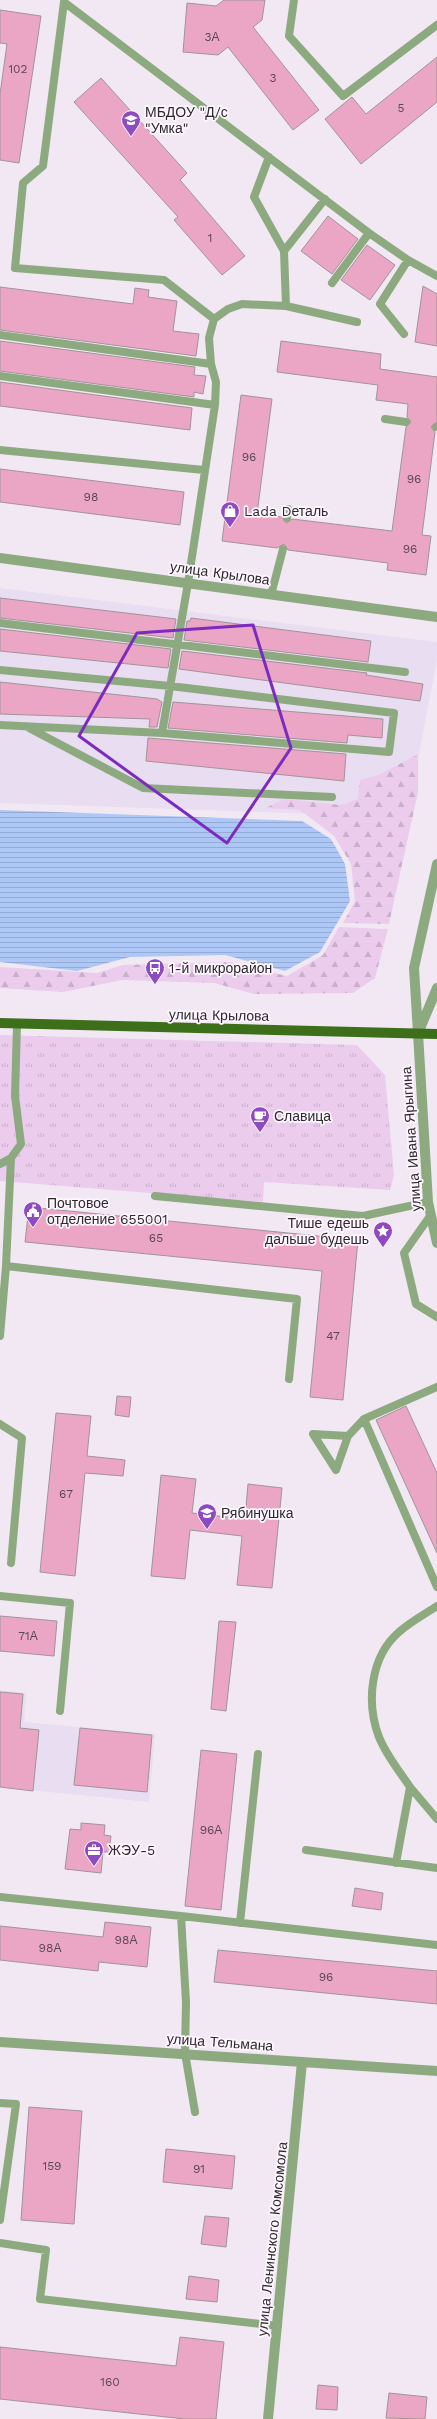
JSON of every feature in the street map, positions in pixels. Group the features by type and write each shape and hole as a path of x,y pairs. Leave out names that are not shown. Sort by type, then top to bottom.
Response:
{"main road":[{"name":"улица Крылова","path":"0,1024 437,1034"}],"street":[{"name":"улица Крылова","path":"0,558 437,618"},
{"name":"улица Ивана Ярыгина","path":"437,864 414,968 428,1202 437,1242"},
{"path":"418,1033 437,988"},
{"name":"улица Тельмана","path":"0,2042 185,2053 437,2071"},
{"name":"улица Ленинского Комсомола","path":"268,2419 302,2062"}],"lane":[{"path":"294,0 289,36 343,96 437,25"},
{"path":"62,1 369,233 408,260 437,276"},
{"path":"62,1 43,166 23,184 16,268 164,280 214,319"},
{"path":"269,158 254,197 284,251 286,306"},
{"path":"284,251 325,199"},
{"path":"332,283 369,233"},
{"path":"404,334 380,304 408,260"},
{"path":"162,733 188,583 204,470 216,405 216,382 211,364 209,338 214,319 228,309 242,304 286,306 357,322"},
{"path":"0,335 211,364"},
{"path":"0,376 216,405"},
{"path":"386,419 406,422"},
{"path":"0,450 204,470"},
{"path":"271,594 283,549"},
{"path":"0,623 405,672"},
{"path":"0,670 170,686 394,713 389,752 162,733 0,725"},
{"path":"27,726 143,788 332,797"},
{"path":"0,1164 11,1158 21,1144 15,1096 17,1024"},
{"path":"0,1336 6,1266 11,1158"},
{"path":"155,1196 362,1216 428,1202"},
{"path":"430,1216 404,1253 416,1304 437,1317"},
{"path":"6,1266 297,1299 289,1379"},
{"path":"348,1436 313,1434 336,1470 348,1436 364,1420 437,1387"},
{"path":"364,1420 437,1587"},
{"path":"0,1424 22,1438 11,1563"},
{"path":"0,1596 70,1603 60,1711"},
{"path":"437,1606 398,1632 381,1653 372,1684 373,1709 379,1738 410,1787 437,1819"},
{"path":"240,1923 258,1754"},
{"path":"396,1863 410,1787"},
{"path":"306,1850 437,1868"},
{"path":"0,1897 437,1945"},
{"path":"181,1916 186,2002 185,2053 195,2112"},
{"path":"0,2103 16,2104 0,2220"},
{"path":"0,2243 46,2250 40,2299 278,2326"}],"highlighted area":[{"path":"253,625 291,748 227,843 79,736 137,633"}],"shaded area":[{"path":"0,588 437,642 437,659 407,817 0,803"},
{"path":"0,1690 26,1693 24,1722 155,1734 149,1802 0,1787"}],"green space":[{"path":"418,754 418,792 389,924 343,923 355,901 351,864 334,836 300,810 266,808 284,799 341,805 358,799 360,780 379,775"},
{"path":"339,927 388,929 375,978 353,993 254,994 214,983 122,980 63,992 0,988 0,967 97,973 123,965 231,962 287,976 323,955"},
{"path":"0,1035 357,1045 385,1075 394,1175 390,1190 264,1182 263,1202 0,1181"}],"water":[{"path":"0,810 302,821 331,839 345,864 350,901 320,952 285,971 225,955 130,957 77,971 0,962"}],"building":[{"path":"224,0 265,0 262,20 253,27 319,110 293,130 228,47 218,55 183,52 187,3 216,6"},
{"path":"0,10 41,16 19,163 0,160 0,94 7,44 0,43"},
{"path":"437,57 437,102 361,164 325,119 352,97 366,114"},
{"name":"МБДОУ \"Д/с \"Умка\"","path":"101,78 187,173 180,180 245,256 222,275 174,220 178,217 74,102"},
{"path":"328,216 358,239 332,274 301,251"},
{"path":"367,245 395,265 370,300 341,280"},
{"path":"423,286 437,294 437,346 415,342"},
{"path":"0,287 133,304 135,288 149,290 148,297 177,301 173,331 199,334 196,356 0,330"},
{"path":"0,341 195,367 194,375 206,376 203,394 194,392 194,397 0,371"},
{"path":"281,341 381,354 380,369 437,377 437,422 431,427 435,432 422,535 431,536 426,575 387,570 388,563 288,550 284,544 277,548 222,541 241,395 272,399 257,514 282,517 286,523 292,519 392,531 406,427 411,422 407,417 408,404 376,400 378,385 277,372"},
{"path":"0,382 192,408 190,430 0,406"},
{"path":"0,469 184,492 180,525 0,502"},
{"path":"0,598 176,619 173,638 0,618"},
{"path":"191,618 371,641 368,662 184,640 187,621 190,621"},
{"path":"0,629 171,649 168,668 0,651"},
{"path":"182,651 367,673 366,675 423,684 420,701 179,669"},
{"path":"0,682 157,699 162,702 157,727 149,727 150,719 0,714"},
{"path":"173,702 383,719 382,738 348,735 347,743 168,728"},
{"path":"148,738 346,754 344,781 146,761"},
{"path":"29,1207 358,1240 343,1400 310,1397 322,1271 25,1242"},
{"path":"117,1396 131,1397 129,1417 115,1415"},
{"path":"406,1406 437,1473 437,1553 376,1420"},
{"path":"56,1413 91,1416 87,1456 125,1460 123,1476 85,1473 75,1576 40,1572"},
{"path":"161,1475 196,1479 192,1513 245,1519 248,1484 282,1488 272,1588 237,1585 242,1536 190,1530 185,1579 151,1576"},
{"path":"0,1616 57,1621 54,1656 0,1651"},
{"path":"219,1621 236,1622 226,1711 211,1709"},
{"path":"0,1692 23,1694 20,1728 39,1730 33,1791 0,1787"},
{"path":"80,1728 152,1735 147,1792 74,1785"},
{"path":"201,1750 237,1754 221,1910 185,1906"},
{"path":"81,1823 105,1825 104,1835 111,1836 109,1852 103,1852 101,1873 65,1869 70,1829 81,1830"},
{"path":"355,1888 383,1893 381,1910 352,1906"},
{"path":"105,1922 151,1927 147,1967 99,1962 98,1971 0,1960 0,1926 103,1937"},
{"path":"218,1950 437,1971 437,2004 214,1982"},
{"path":"29,2107 82,2111 74,2224 21,2220"},
{"path":"166,2149 235,2156 232,2189 163,2182"},
{"path":"205,2216 229,2218 226,2247 201,2244"},
{"path":"189,2276 219,2280 217,2302 186,2299"},
{"path":"180,2337 224,2342 216,2419 185,2419 0,2399 0,2347 176,2366"},
{"path":"318,2385 338,2387 337,2410 316,2409"},
{"path":"389,2393 427,2397 425,2419 386,2418"}],"place":[{"name":"МБДОУ \"Д/с \"Умка\"","path":"131,137"},
{"name":"Lada Dеталь","path":"230,528"},
{"name":"1-й микрорайон","path":"155,985"},
{"name":"Славица","path":"260,1133"},
{"name":"Почтовое отделение 655001","path":"33,1228"},
{"name":"Тише едешь дальше будешь","path":"383,1248"},
{"name":"Рябинушка","path":"207,1530"},
{"name":"ЖЭУ-5","path":"94,1867"}]}
